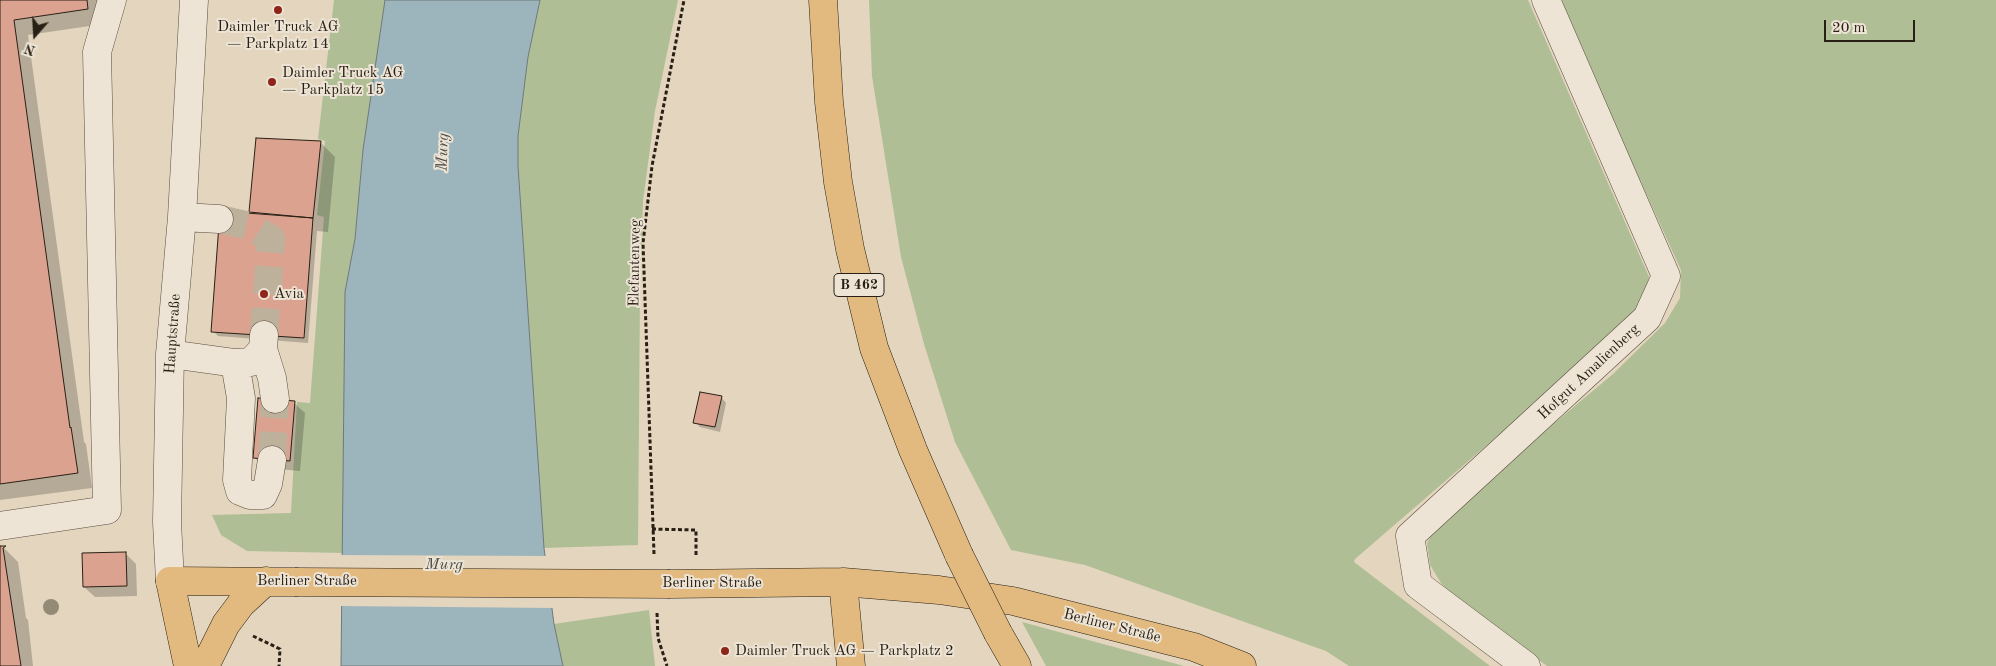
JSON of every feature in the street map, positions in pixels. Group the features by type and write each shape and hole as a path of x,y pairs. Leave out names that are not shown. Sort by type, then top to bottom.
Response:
{"main road":[{"name":"B 462","path":"823,0 828,102 838,182 850,249 874,348 913,450 959,555 998,633 1017,666"},
{"name":"Berliner Straße","path":"170,581 670,584 843,582 938,590 1013,601 1194,647 1242,666"},
{"name":"Hauptstraße","path":"170,581 188,666"},
{"path":"205,666 226,624 241,604 266,581"},
{"path":"843,582 851,666"}],"street":[{"path":"0,526 107,510 97,52 112,0"},
{"name":"Hauptstraße","path":"170,581 167,522 170,354 182,217 194,0"},
{"name":"Hofgut Amalienberg","path":"1526,666 1418,585 1410,536 1647,318 1666,276 1546,0"},
{"path":"182,217 219,219"},
{"path":"170,354 251,362 264,342 275,400"},
{"path":"223,360 241,398 238,480 240,492 250,495 263,495 268,484 272,460"}],"path":[{"name":"Elefantenweg","path":"684,0 652,166 643,243 652,529 696,530"},
{"path":"658,638 667,666"}],"green space":[{"path":"334,0 385,0 363,150 355,239 345,292 343,553 247,551 221,535 212,515 291,513 297,402 310,403 324,217 317,215 325,141 318,139"},
{"path":"540,0 678,0 655,111 643,201 640,291 638,545 544,548 518,166 518,136 528,57"},
{"path":"869,0 1528,0 1649,277 1642,308 1619,331 1355,559 1354,562 1490,666 1349,666 1326,651 1085,565 1011,550 955,442 924,344 901,257 872,76"},
{"path":"1558,0 1996,0 1996,666 1547,666 1455,597 1441,583 1430,565 1427,543 1441,518 1613,374 1665,323 1680,298 1681,270"},
{"path":"649,610 655,666 563,666 554,624"},
{"path":"1022,622 1184,666 1046,666"}],"water":[{"name":"Murg","path":"385,0 540,0 528,57 518,136 518,166 544,548 554,624 563,666 341,666 345,292 355,239 363,150"}],"pier":[{"path":"340,555 547,556 554,608 339,606"}],"building":[{"path":"0,0 87,0 88,9 14,20 70,428 78,473 0,484"},
{"path":"256,138 321,141 313,218 249,212"},
{"path":"220,211 313,218 304,338 211,332"},
{"path":"700,392 722,396 715,427 693,423"},
{"path":"258,398 295,401 290,461 253,458"},
{"path":"0,546 6,546 3,548 21,666 0,666"},
{"path":"126,552 127,586 83,587 82,553"}],"tunnel":[{"path":"219,219 250,226 271,239 264,335"},
{"path":"272,460 275,399"}],"place":[{"name":"Daimler Truck AG − Parkplatz 14","path":"278,10"},
{"name":"Daimler Truck AG − Parkplatz 15","path":"272,82"},
{"name":"Avia","path":"264,294"},
{"name":"Daimler Truck AG − Parkplatz 2","path":"725,651"}]}
